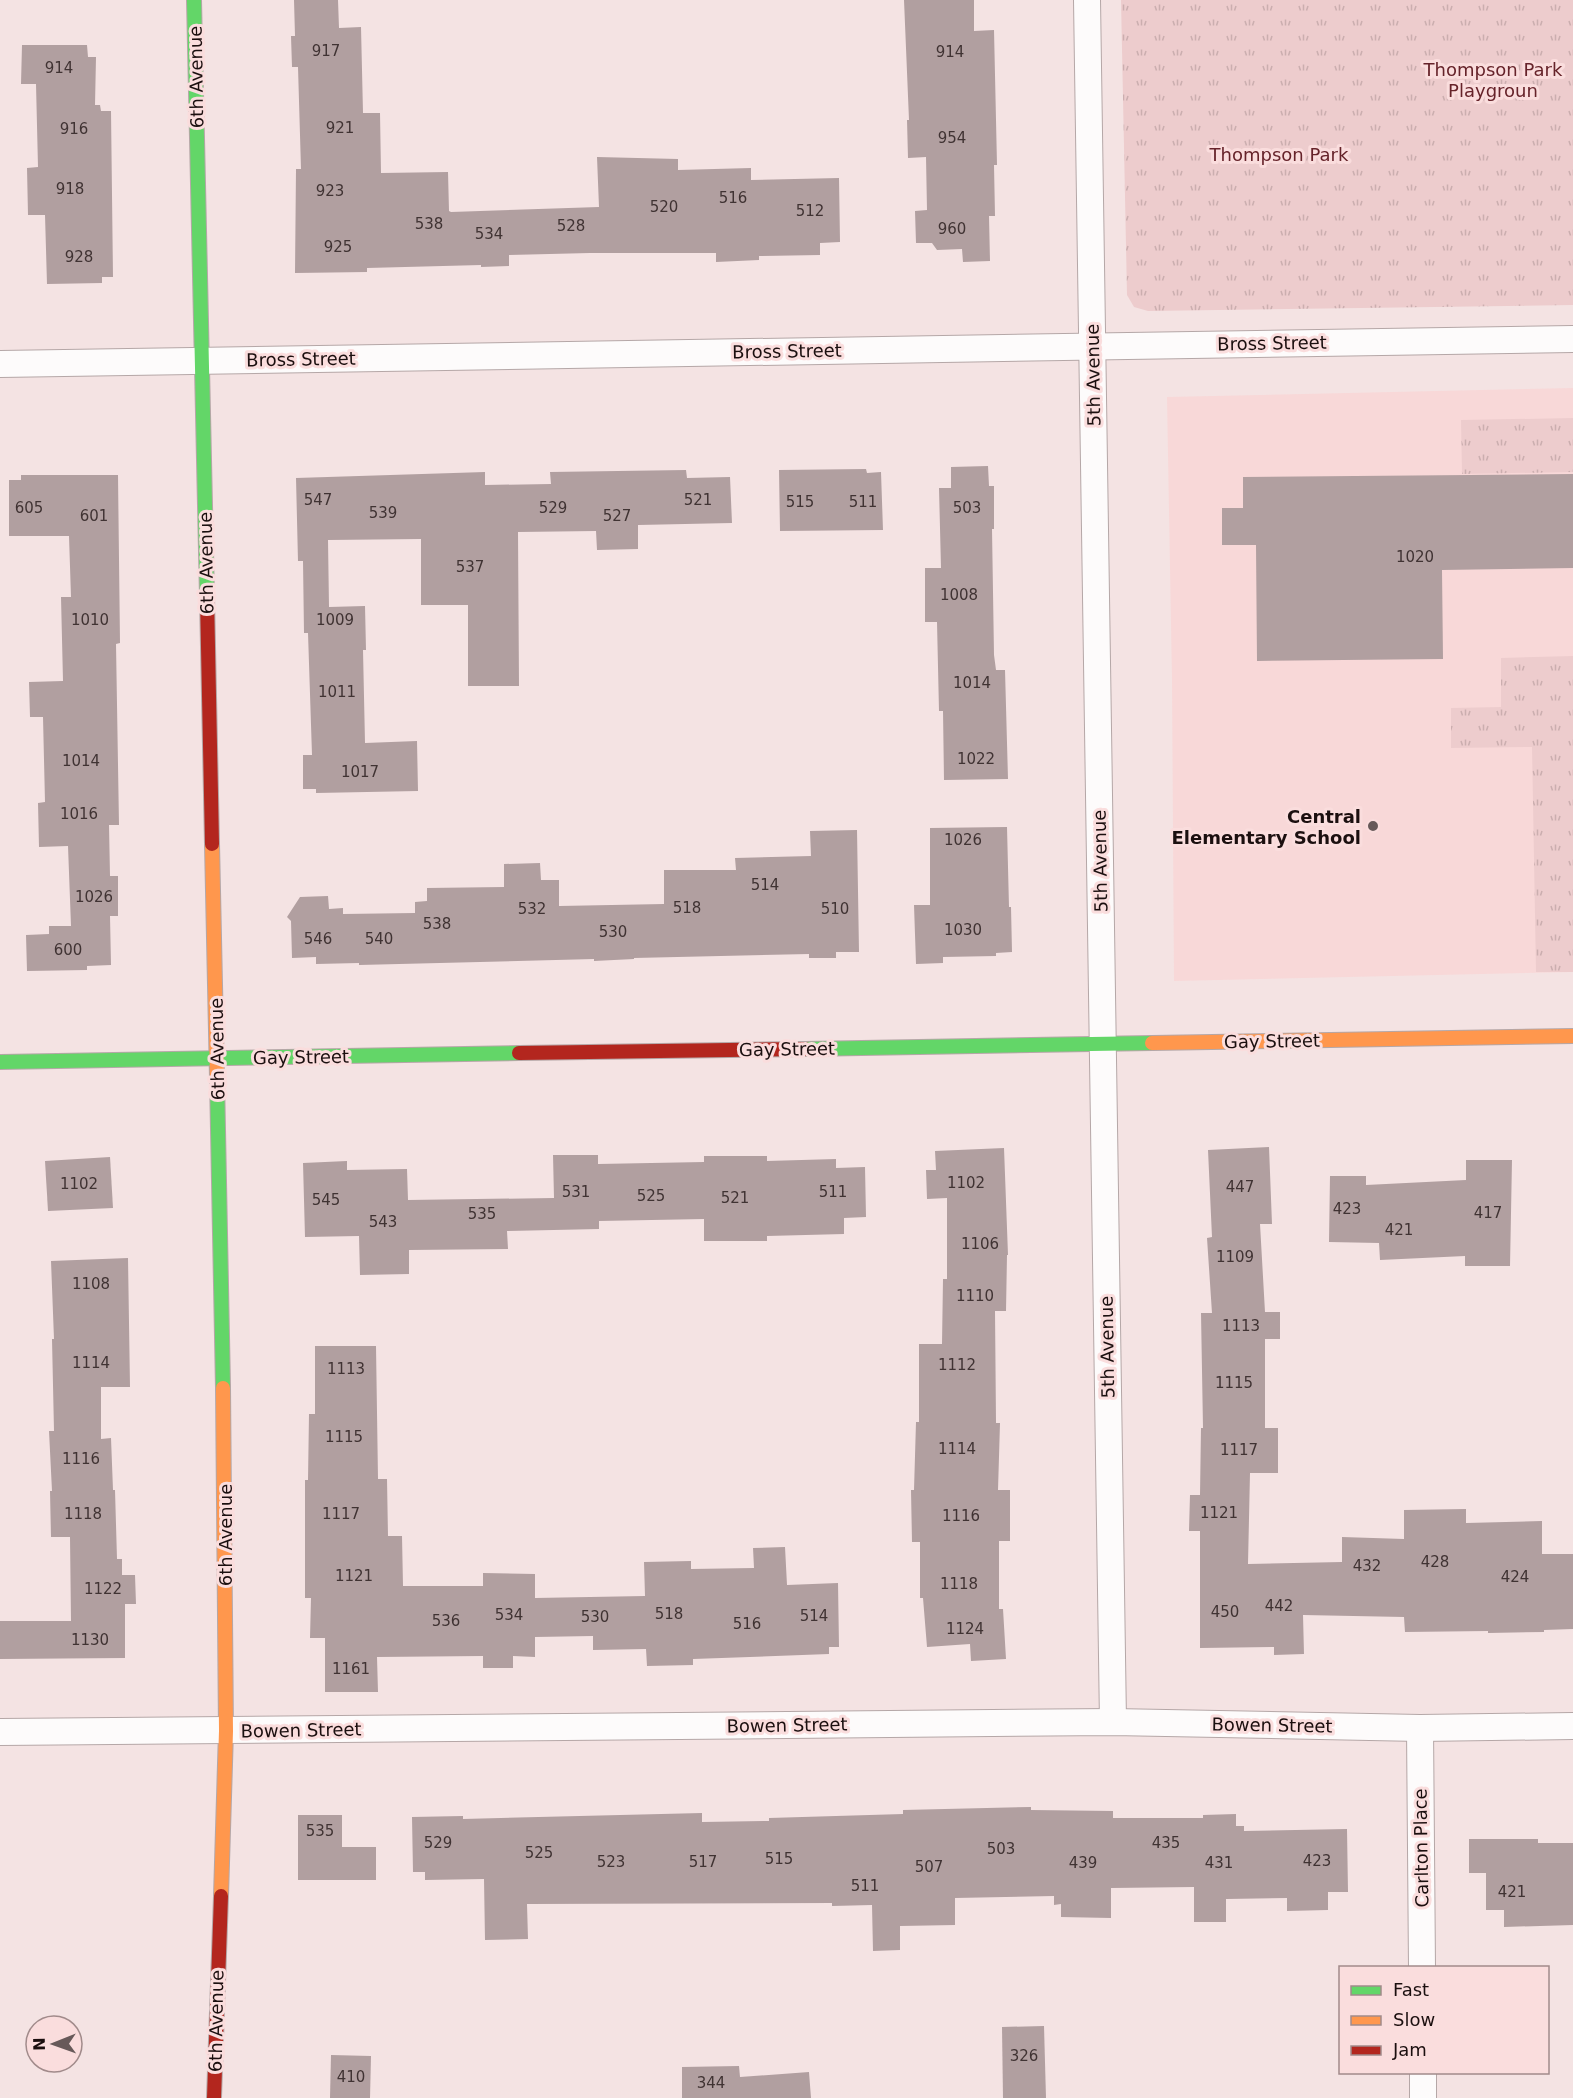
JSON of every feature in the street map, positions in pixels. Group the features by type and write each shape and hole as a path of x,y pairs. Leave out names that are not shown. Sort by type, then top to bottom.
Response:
{"street":[{"name":"6th Avenue","path":"194,0 224,1412 226,1731 214,2098"},
{"name":"5th Avenue","path":"1087,0 1113,1722"},
{"name":"Bross Street","path":"0,364 1573,339"},
{"name":"Gay Street","path":"0,1062 1573,1036"},
{"name":"Bowen Street","path":"0,1732 1113,1722 1420,1728 1573,1726"},
{"name":"Carlton Place","path":"1420,1728 1422,1966"},
{"path":"1423,2074 1423,2098"}],"shaded area":[{"name":"Central Elementary School","path":"1573,388 1573,972 1174,981 1167,397"}],"green space":[{"name":"Thompson Park","path":"1121,0 1573,0 1573,305 1148,311 1134,307 1127,295"},
{"path":"1573,418 1573,472 1462,474 1461,420"},
{"path":"1573,656 1573,972 1536,972 1532,747 1451,748 1451,708 1501,707 1501,658"}],"building":[{"path":"294,0 338,0 339,28 361,27 363,113 380,113 381,173 448,172 449,211 451,212 599,207 597,157 678,159 678,170 751,168 751,180 839,178 840,242 820,243 820,255 759,256 759,260 716,262 716,253 509,255 509,266 367,268 367,272 295,273 296,169 301,169 298,67 292,67 291,36 295,36"},
{"path":"904,0 974,0 974,31 994,30 997,165 994,165 995,216 989,216 990,261 963,262 962,249 937,250 932,243 916,243 915,211 927,210 926,157 908,158 907,120 909,120"},
{"path":"22,45 87,45 88,57 96,57 95,105 100,105 101,111 111,111 113,277 102,277 102,283 47,284 45,215 28,215 27,168 38,167 36,84 21,84"},
{"path":"988,466 989,486 994,486 994,529 992,529 994,655 996,670 1005,670 1008,779 944,780 943,711 939,711 937,622 925,622 925,568 941,568 939,488 951,488 951,467"},
{"path":"866,469 867,473 881,472 883,530 780,531 779,470"},
{"path":"686,470 687,478 730,477 732,523 638,525 638,549 597,550 596,531 518,532 519,686 468,686 468,605 421,605 421,539 328,540 329,607 365,606 366,650 363,650 365,743 417,741 418,791 316,793 316,789 303,789 303,755 312,755 308,633 304,633 303,561 298,561 296,478 485,472 485,485 551,484 550,472"},
{"path":"1573,474 1573,568 1442,570 1443,659 1257,661 1256,545 1222,545 1222,508 1243,508 1243,477"},
{"path":"21,475 118,475 120,643 116,644 119,825 109,825 110,876 118,876 118,916 110,916 111,965 87,966 87,970 27,971 26,935 49,934 49,926 71,926 68,846 39,847 38,803 45,802 43,717 30,717 29,682 63,681 61,597 71,597 69,536 9,536 9,480 21,480"},
{"path":"1007,827 1012,952 996,953 996,956 943,957 943,963 916,964 914,905 930,905 930,828"},
{"path":"857,830 859,952 836,952 836,958 809,958 809,954 359,965 359,963 316,964 316,957 292,958 291,921 287,917 300,897 328,896 329,909 343,908 343,914 415,913 415,902 427,901 427,888 504,887 504,864 540,863 541,880 559,880 559,906 664,904 664,870 736,870 735,858 811,856 810,831"},
{"path":"1269,1147 1272,1224 1260,1224 1265,1312 1280,1312 1280,1339 1265,1339 1265,1428 1278,1428 1278,1473 1250,1473 1248,1564 1342,1562 1342,1537 1404,1539 1404,1510 1466,1509 1466,1523 1542,1521 1542,1554 1573,1554 1573,1629 1488,1633 1488,1631 1405,1632 1404,1617 1303,1615 1304,1654 1274,1655 1274,1647 1200,1648 1200,1531 1189,1531 1190,1495 1200,1495 1201,1428 1203,1428 1201,1313 1212,1313 1207,1238 1212,1237 1208,1150"},
{"path":"1004,1148 1008,1255 1006,1311 995,1311 996,1423 1000,1423 998,1490 1010,1490 1010,1541 999,1541 999,1609 1003,1609 1006,1659 971,1661 970,1644 927,1647 923,1598 920,1598 920,1542 912,1542 911,1490 914,1490 916,1422 919,1422 919,1344 942,1344 943,1279 947,1279 947,1198 927,1199 926,1170 936,1170 935,1151"},
{"path":"553,1155 598,1155 598,1164 704,1162 704,1156 767,1156 767,1161 836,1159 836,1168 865,1167 866,1217 844,1218 844,1234 767,1236 767,1241 704,1241 704,1219 599,1221 599,1229 507,1231 508,1249 409,1250 409,1274 360,1275 359,1236 305,1237 303,1163 347,1161 347,1170 407,1169 408,1200 554,1198"},
{"path":"110,1157 113,1208 48,1211 45,1161"},
{"path":"1466,1160 1512,1160 1510,1266 1465,1266 1465,1256 1380,1260 1379,1243 1329,1242 1330,1176 1366,1176 1366,1185 1466,1180"},
{"path":"128,1258 130,1387 101,1387 101,1439 111,1438 117,1559 122,1559 122,1575 135,1575 136,1604 125,1604 125,1658 0,1659 0,1621 71,1621 70,1537 51,1537 50,1491 52,1491 49,1431 54,1431 52,1339 54,1339 51,1261"},
{"path":"315,1346 376,1346 378,1479 387,1479 388,1536 402,1536 403,1586 483,1586 483,1573 535,1574 535,1598 645,1596 644,1562 691,1561 691,1569 754,1568 753,1548 785,1547 787,1585 838,1583 839,1647 829,1647 829,1654 693,1659 693,1665 647,1666 646,1649 593,1650 593,1636 535,1637 535,1657 513,1656 513,1668 483,1668 483,1656 377,1657 378,1692 325,1692 325,1638 310,1638 311,1598 305,1598 305,1480 308,1480 309,1414 315,1414"},
{"path":"1031,1807 1031,1810 1113,1811 1113,1818 1203,1818 1203,1815 1236,1814 1236,1826 1244,1826 1244,1831 1347,1829 1348,1892 1328,1892 1328,1910 1287,1911 1287,1898 1226,1899 1226,1922 1194,1922 1194,1887 1111,1888 1111,1918 1061,1917 1061,1904 1054,1905 1054,1896 955,1898 955,1925 900,1926 900,1950 873,1951 872,1905 832,1906 832,1903 527,1904 528,1939 485,1940 484,1879 425,1880 425,1872 413,1872 412,1817 463,1816 463,1819 702,1813 702,1822 769,1821 769,1818 903,1814 903,1810"},
{"path":"298,1815 342,1815 342,1847 376,1847 376,1880 298,1880"},
{"path":"1469,1839 1538,1839 1538,1843 1573,1843 1573,1925 1504,1927 1504,1910 1486,1910 1486,1873 1469,1873"},
{"path":"1044,2026 1046,2098 1003,2098 1002,2027"},
{"path":"331,2055 371,2056 370,2098 330,2098"},
{"path":"739,2066 740,2077 809,2072 811,2098 682,2098 682,2067"}],"traffic: fast":[{"path":"194,0 207,597"},
{"path":"805,1049 1152,1043"},
{"path":"0,1062 519,1053"},
{"path":"217,1078 223,1388"}],"traffic: slow":[{"path":"212,844 217,1078"},
{"path":"1152,1043 1573,1036"},
{"path":"221,1896 226,1731 223,1388"}],"traffic: jam":[{"path":"207,597 212,844"},
{"path":"519,1053 805,1049"},
{"path":"214,2098 221,1896"}],"place":[{"name":"Central Elementary School","path":"1373,826"}],"park label":[{"name":"Thompson Park Playgroun","path":"1493,79"}]}
